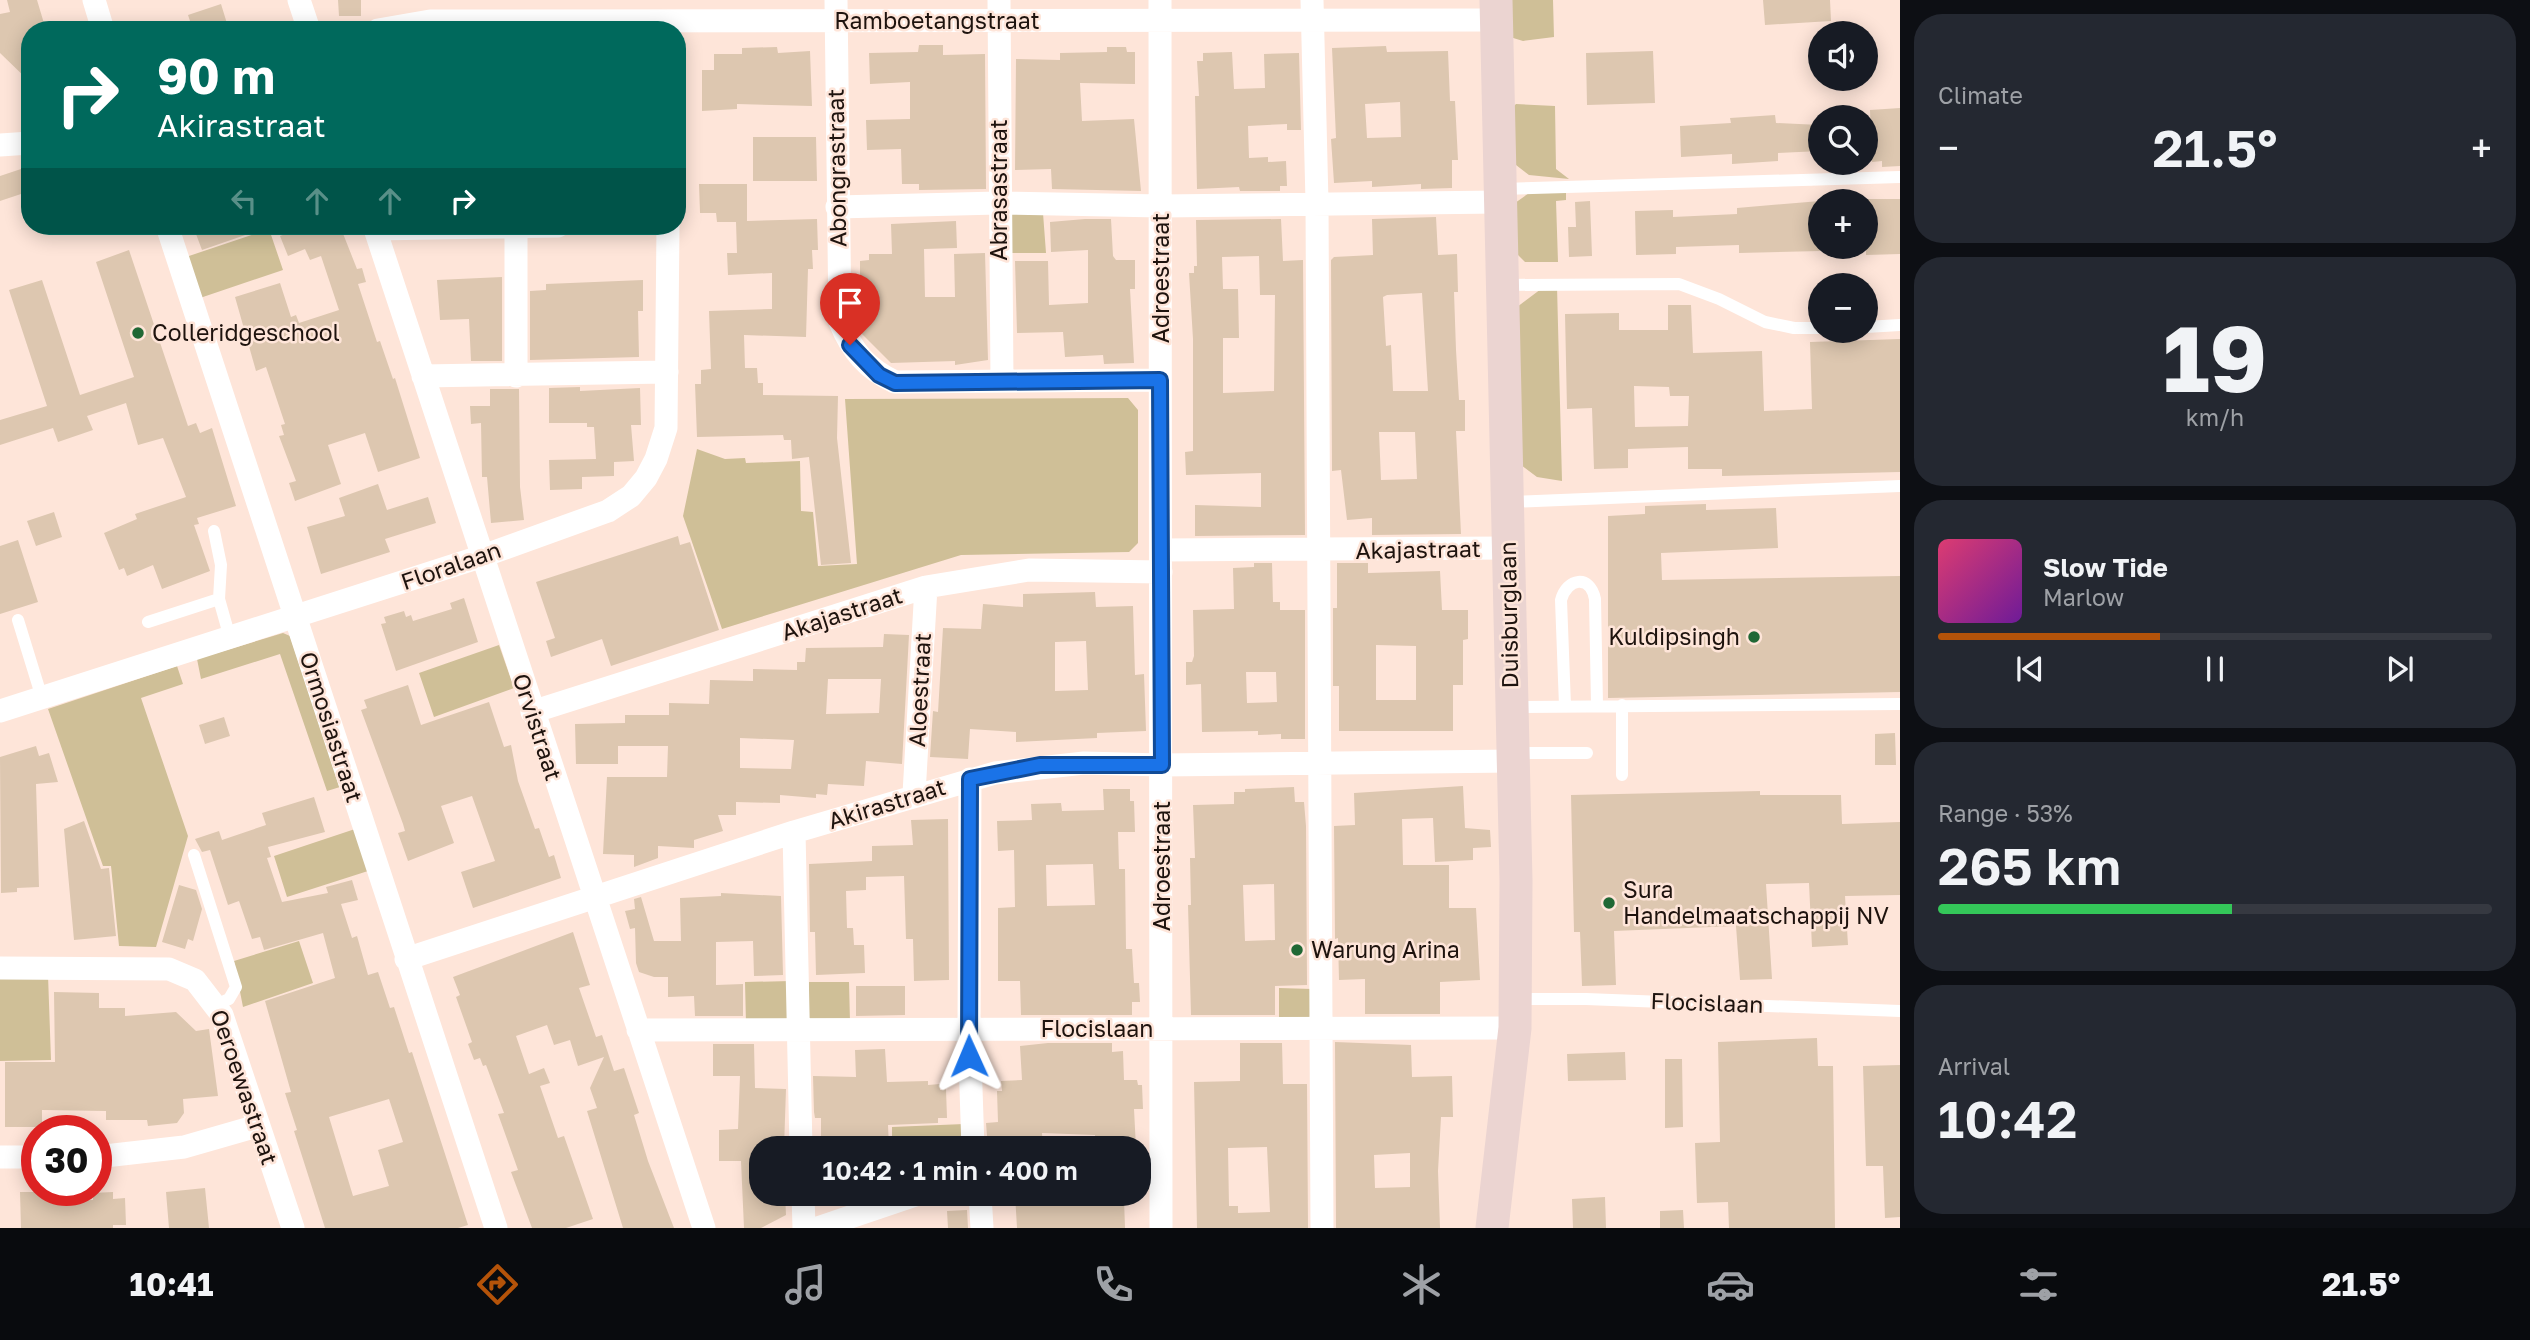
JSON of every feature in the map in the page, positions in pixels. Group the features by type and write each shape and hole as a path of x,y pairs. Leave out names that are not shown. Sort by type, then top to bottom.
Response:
{"street":[{"path":"94,0 100,21"},
{"path":"299,0 306,21"},
{"name":"Abrasastraat","path":"999,10 998,203 1002,381"},
{"name":"Adroestraat","path":"1160,10 1161,1228"},
{"name":"Ramboetangstraat","path":"430,21 836,11 1496,10"},
{"name":"Duisburglaan","path":"1492,1228 1515,1014 1513,757 1500,285 1496,10"},
{"name":"Abongrastraat","path":"836,11 840,322 850,345 862,361 879,375 895,383 1160,380"},
{"path":"1312,11 1317,202 1322,1228"},
{"path":"0,145 21,143"},
{"path":"837,207 998,203 1161,206 1499,196"},
{"name":"Ormosiastraat","path":"170,235 496,1228"},
{"name":"Orvistraat","path":"377,235 480,557 704,1228"},
{"path":"516,235 516,376"},
{"name":"Floralaan","path":"0,711 480,557 608,511 631,496 656,459 666,428 668,235"},
{"path":"423,376 667,372"},
{"name":"Akajastraat","path":"532,712 926,587 1029,570 1161,561 1318,551 1507,548"},
{"name":"Aloestraat","path":"914,794 926,587"},
{"name":"Akirastraat","path":"406,959 914,794 1040,765 1513,757"},
{"path":"970,779 969,1030 973,1136"},
{"path":"793,832 802,1136"},
{"name":"Oeroewastraat","path":"0,968 169,969 195,980 216,1005 293,1228"},
{"name":"Flocislaan","path":"638,1030 1320,1029 1515,1014"},
{"path":"112,1155 184,1147 257,1126"},
{"path":"0,1157 21,1157"},
{"path":"803,1206 804,1228"},
{"path":"818,1228 883,1206"},
{"path":"981,1206 982,1228"}],"lane":[{"path":"1499,196 1900,177"},
{"path":"1500,285 1679,284 1719,299 1765,322 1808,328"},
{"path":"1878,326 1900,325"},
{"path":"1506,502 1900,486"},
{"path":"214,531 221,565 219,599 230,638"},
{"path":"1565,706 1561,600 1564,589 1573,582 1584,583 1593,590 1598,705"},
{"path":"148,622 219,599"},
{"path":"18,620 42,698"},
{"path":"1511,707 1900,704"},
{"path":"1622,705 1622,775"},
{"path":"1513,757 1587,754"},
{"path":"194,855 236,986 229,999 216,1005"},
{"name":"Flocislaan","path":"1515,1014 1586,999 1900,1010"}],"shaded area":[{"path":"1508,0 1553,0 1554,37 1523,41 1510,37"},
{"path":"1516,104 1555,106 1556,169 1569,179 1529,175 1516,165 1511,109"},
{"path":"1566,192 1566,200 1556,201 1558,262 1525,262 1517,254 1515,203 1529,193"},
{"path":"1008,213 1043,213 1046,253 1011,253"},
{"path":"251,235 271,235 283,270 200,298 186,257"},
{"path":"1557,286 1562,481 1537,477 1521,465 1513,310 1541,289"},
{"path":"1128,398 1138,410 1138,543 1129,552 961,555 722,629 683,516 697,449 725,459 745,458 746,463 800,461 801,511 813,512 818,566 857,564 845,399"},
{"path":"283,633 290,636 340,787 327,791 280,654 201,679 197,659"},
{"path":"499,645 514,688 434,717 419,673"},
{"path":"177,666 183,684 141,698 188,836 156,947 119,946 111,866 103,866 48,709"},
{"path":"355,829 368,871 287,897 274,856"},
{"path":"299,941 313,983 243,1007 234,961"},
{"path":"0,975 48,975 51,1060 0,1061"},
{"path":"791,981 792,1020 746,1023 745,982"},
{"path":"809,982 849,982 850,1022 809,1021"},
{"path":"1279,988 1312,989 1312,1021 1279,1021"},
{"path":"964,1124 962,1136 892,1136 892,1127"}],"building":[{"path":"7,0 37,0 43,21 21,21 21,73 0,53 0,14 10,12"},
{"path":"338,0 361,0 361,16 339,16"},
{"path":"1763,0 1830,0 1831,21 1765,25"},
{"path":"221,4 226,21 190,21 188,15"},
{"path":"919,45 943,45 943,55 985,54 986,189 919,190 919,184 902,184 901,149 867,150 866,120 910,119 910,82 870,84 869,53 918,52"},
{"path":"1386,46 1387,52 1448,51 1450,101 1455,101 1458,160 1452,160 1452,188 1421,189 1421,184 1372,187 1372,181 1334,183 1331,139 1336,138 1332,48","holes":["1400,102 1401,137 1367,138 1365,104"]},
{"path":"777,47 778,53 810,51 812,106 737,104 737,109 702,111 702,70 714,70 714,54 742,54 742,48"},
{"path":"1107,47 1126,47 1127,52 1135,52 1135,84 1080,83 1082,121 1134,119 1141,191 1052,189 1051,169 1015,170 1016,59 1060,60 1060,53 1107,52"},
{"path":"1653,51 1655,103 1587,105 1586,53"},
{"path":"1232,52 1234,89 1265,88 1264,54 1299,53 1301,130 1287,130 1287,124 1248,126 1249,158 1268,157 1268,162 1286,161 1287,186 1280,186 1280,191 1240,191 1239,187 1197,189 1197,61 1203,61 1203,53"},
{"path":"1900,108 1900,166 1882,167 1882,161 1878,161 1878,109"},
{"path":"1775,115 1776,123 1808,124 1808,152 1778,153 1778,161 1732,164 1732,154 1681,157 1680,126 1731,123 1730,118"},
{"path":"753,137 816,137 817,181 753,181"},
{"path":"21,169 21,194 0,201 0,176"},
{"path":"699,184 747,184 747,221 817,219 818,250 812,250 813,269 808,269 806,337 744,335 745,368 757,368 758,383 763,383 763,395 838,396 837,438 851,563 821,565 809,457 792,459 791,440 784,440 783,435 697,437 695,384 701,384 701,370 711,369 709,311 772,309 772,273 728,275 727,253 737,253 736,222 717,222 716,213 700,213"},
{"path":"1878,199 1900,199 1900,254 1878,255"},
{"path":"1590,201 1592,256 1569,257 1568,227 1576,227 1575,202"},
{"path":"1808,202 1808,251 1739,253 1739,245 1676,247 1676,254 1636,255 1635,211 1673,210 1673,217 1737,214 1737,208"},
{"path":"1436,217 1438,255 1457,254 1458,292 1454,292 1456,350 1459,400 1465,400 1465,431 1456,431 1461,534 1372,535 1372,518 1347,520 1341,470 1332,471 1331,260 1334,257 1373,255 1372,219","holes":["1422,293 1428,391 1393,391 1391,345 1386,346 1383,297","1379,432 1415,432 1417,479 1381,480"]},
{"path":"1111,219 1113,256 1116,260 1135,260 1135,289 1130,289 1134,363 1104,364 1103,355 1065,357 1063,332 1017,333 1015,261 1048,261 1049,305 1088,303 1088,250 1051,252 1050,222"},
{"path":"1281,219 1283,261 1303,260 1305,535 1195,536 1195,505 1261,507 1261,473 1186,475 1185,452 1193,451 1193,339 1189,273 1194,273 1194,266 1197,266 1196,220","holes":["1259,256 1260,295 1275,295 1274,391 1223,393 1223,338 1239,338 1238,289 1223,289 1222,257"]},
{"path":"956,221 957,248 924,249 925,297 955,297 954,254 985,253 988,360 955,365 955,361 891,363 860,332 860,261 869,260 869,254 892,254 891,224"},
{"path":"196,235 245,235 202,250"},
{"path":"344,235 357,269 362,268 366,282 358,284 377,342 380,341 393,379 395,378 420,458 378,472 365,433 328,445 341,484 295,501 289,483 296,481 279,436 284,435 281,425 285,424 266,367 256,371 235,297 280,283 291,317 296,315 299,323 339,310 321,256 310,260 305,249 288,256 280,236"},
{"path":"129,250 188,426 196,423 200,433 212,428 236,506 197,518 199,524 194,525 210,571 162,589 153,565 127,576 124,568 119,570 104,533 137,519 135,514 186,497 163,438 138,445 126,403 87,416 93,430 58,442 53,428 0,445 0,420 47,406 9,290 42,280 80,395 134,377 96,262"},
{"path":"502,277 502,361 471,361 469,319 440,320 437,280"},
{"path":"643,280 643,311 638,311 639,357 530,360 530,291 546,290 546,284"},
{"path":"1668,305 1691,305 1693,353 1762,351 1764,411 1812,409 1810,343 1878,343 1878,340 1900,339 1900,472 1722,476 1722,469 1688,469 1688,447 1628,449 1628,468 1594,469 1592,408 1567,409 1565,314 1619,313 1619,330 1668,330","holes":["1634,386 1669,387 1670,396 1689,396 1688,426 1635,427"]},
{"path":"580,387 580,391 640,388 641,425 631,425 634,461 614,462 614,476 582,477 582,489 550,490 549,460 596,459 594,427 587,427 587,423 549,423 549,388"},
{"path":"490,389 519,389 520,487 524,520 491,523 487,477 482,477 481,423 471,424 470,406 490,406"},
{"path":"378,484 387,510 428,497 436,523 385,539 390,552 321,574 307,527 345,516 339,498"},
{"name":"Kuldipsingh","path":"1706,504 1706,510 1776,508 1778,548 1661,553 1662,580 1900,576 1900,692 1608,698 1608,516 1645,514 1645,506"},
{"path":"54,512 62,537 36,546 27,521"},
{"path":"678,536 680,545 690,542 719,630 611,666 602,639 551,657 546,641 555,638 536,582"},
{"path":"18,540 38,602 0,614 0,546"},
{"path":"1254,563 1272,563 1273,602 1280,602 1280,610 1305,610 1305,739 1281,739 1281,734 1258,735 1258,731 1202,732 1201,684 1186,685 1186,662 1192,662 1194,656 1193,610 1234,609 1233,568 1254,567","holes":["1246,672 1276,672 1277,702 1247,703"]},
{"path":"1337,563 1368,563 1368,573 1440,571 1442,610 1468,610 1468,639 1463,640 1463,685 1453,685 1453,731 1339,731 1339,686 1333,686 1333,608 1337,608","holes":["1376,645 1416,646 1416,700 1376,700"]},
{"path":"1095,592 1096,607 1133,606 1135,675 1144,674 1146,731 1097,733 1097,738 1016,742 1016,732 970,729 968,759 930,757 933,711 938,712 943,628 981,629 983,604 1023,607 1023,594","holes":["1086,641 1088,690 1055,691 1055,642"]},
{"path":"464,598 478,642 396,671 381,624 386,623 384,617 404,611 406,617 411,615 413,621 452,609 450,603"},
{"path":"884,634 909,635 902,764 866,761 864,786 828,784 827,795 816,794 816,798 780,795 780,803 736,802 736,815 718,815 723,831 694,840 694,848 658,846 658,858 634,867 634,855 603,854 607,777 667,777 668,746 618,746 618,764 576,764 575,724 625,723 625,715 669,715 669,703 709,704 710,680 753,681 753,669 797,670 797,662 805,662 806,648 883,647","holes":["828,679 881,679 879,713 826,714","740,738 794,740 791,769 740,768"]},
{"path":"408,685 421,725 489,702 504,747 511,745 518,781 535,829 539,828 549,857 554,855 561,878 473,908 461,872 495,861 472,796 441,806 454,843 408,861 398,833 405,831 403,824 361,710 367,708 364,700"},
{"path":"224,717 230,736 205,744 199,725"},
{"path":"1895,733 1896,765 1875,765 1875,734"},
{"path":"36,746 39,756 49,753 58,782 36,784 39,887 17,888 17,892 1,893 0,757"},
{"path":"1463,786 1465,828 1490,830 1491,847 1473,848 1473,860 1435,862 1433,818 1402,819 1403,865 1449,865 1449,908 1476,908 1480,980 1440,982 1440,1014 1365,1014 1365,979 1339,980 1338,938 1335,939 1334,826 1355,825 1354,793"},
{"path":"1294,787 1295,802 1304,802 1307,985 1275,986 1275,1015 1191,1015 1188,905 1191,905 1190,858 1195,858 1193,805 1234,804 1234,792 1245,792 1245,789","holes":["1274,884 1275,940 1245,941 1243,885"]},
{"path":"1103,789 1130,789 1130,801 1134,801 1135,832 1118,832 1119,869 1125,869 1126,949 1132,949 1134,983 1139,983 1140,1002 1132,1002 1132,1015 1021,1015 1020,981 998,981 998,908 1015,907 1014,850 998,851 997,821 1032,820 1031,804 1061,803 1062,811 1104,810","holes":["1093,864 1095,905 1047,906 1046,865"]},
{"path":"1760,791 1760,795 1841,795 1842,824 1900,822 1900,895 1845,896 1848,945 1812,947 1809,883 1766,884 1772,979 1740,980 1736,926 1614,931 1616,985 1582,986 1580,932 1574,932 1571,795"},
{"path":"314,797 325,832 268,847 271,857 267,858 282,902 328,893 326,887 352,880 358,900 341,904 352,938 357,936 368,975 378,972 390,1008 394,1007 409,1053 412,1052 468,1225 458,1228 325,1228 294,1131 297,1130 285,1093 291,1092 265,1001 335,978 323,933 264,950 260,937 252,939 239,901 228,905 210,850 202,852 195,839 219,831 222,840 266,825 262,813","holes":["389,1099 403,1142 378,1150 389,1186 353,1196 329,1117"]},
{"path":"948,819 949,980 914,981 913,939 906,939 904,876 866,877 866,890 846,891 847,928 853,928 854,945 864,945 865,973 816,975 815,932 810,932 809,864 872,861 872,846 913,845 911,820"},
{"path":"84,821 101,869 109,868 116,936 74,940 64,829"},
{"path":"179,885 196,890 202,909 193,941 188,939 185,949 162,942"},
{"path":"721,893 781,896 783,975 754,976 753,941 716,942 716,985 743,984 743,1016 695,1016 694,996 668,997 668,977 654,977 639,972 636,963 635,928 630,929 625,911 635,909 634,899 641,897 654,941 681,941 680,898 721,896"},
{"path":"573,932 590,985 579,988 596,1037 602,1035 614,1071 624,1068 639,1113 634,1115 648,1161 674,1228 623,1228 587,1111 597,1108 590,1088 604,1057 578,1066 570,1040 554,1045 547,1025 516,1036 529,1074 544,1068 550,1083 540,1086 558,1138 564,1136 593,1219 566,1228 532,1228 511,1172 518,1170 498,1114 504,1113 486,1065 483,1066 480,1058 474,1060 468,1044 472,1042 456,997 460,995 453,977"},
{"path":"856,986 905,986 905,1015 856,1016"},
{"path":"54,992 99,993 99,1008 125,1008 125,1016 176,1012 196,1031 209,1029 218,1096 183,1099 184,1113 177,1123 148,1126 147,1120 112,1120 112,1115 106,1115 106,1111 42,1110 42,1115 21,1115 21,1127 5,1127 5,1062 55,1062"},
{"path":"1817,1038 1818,1066 1833,1066 1835,1228 1729,1228 1728,1202 1697,1203 1695,1143 1720,1142 1718,1042"},
{"path":"1335,1042 1411,1045 1412,1077 1452,1076 1453,1117 1441,1117 1438,1171 1440,1228 1336,1228","holes":["1410,1153 1410,1187 1375,1188 1374,1155"]},
{"path":"1112,1043 1112,1052 1123,1051 1124,1080 1137,1080 1138,1085 1142,1085 1143,1109 1134,1109 1135,1136 1042,1133 1042,1136 987,1136 986,1123 998,1122 997,1091 1002,1091 1001,1081 1022,1080 1020,1046"},
{"path":"1240,1043 1282,1043 1283,1084 1307,1084 1308,1228 1197,1228 1194,1082 1240,1081","holes":["1267,1147 1270,1212 1238,1213 1238,1206 1229,1206 1228,1148"]},
{"path":"713,1044 754,1044 755,1088 786,1089 784,1136 749,1136 749,1206 786,1206 786,1215 761,1228 744,1228 741,1161 719,1161 719,1130 738,1129 740,1076 713,1076"},
{"path":"885,1049 887,1082 928,1081 928,1085 940,1084 940,1090 946,1089 947,1118 938,1118 938,1123 888,1125 888,1136 821,1136 821,1118 815,1118 814,1112 813,1076 856,1077 855,1050"},
{"path":"1625,1052 1626,1080 1568,1081 1567,1054"},
{"path":"1665,1059 1682,1059 1683,1127 1665,1128"},
{"path":"1900,1065 1900,1217 1885,1218 1883,1166 1866,1166 1863,1066"},
{"path":"205,1188 209,1228 169,1228 166,1192"},
{"path":"20,1192 21,1206 112,1206 112,1192 113,1199 125,1198 126,1225 113,1225 113,1228 21,1228"},
{"path":"1605,1197 1606,1228 1573,1228 1572,1199"},
{"path":"1016,1206 1124,1206 1125,1228 1017,1228"},
{"path":"967,1210 968,1228 948,1228 947,1211"},
{"path":"1683,1210 1684,1228 1660,1228 1660,1211"}],"place":[{"name":"Colleridgeschool","path":"138,333"},
{"name":"Kuldipsingh","path":"1754,637"},
{"name":"Sura Handelmaatschappij NV","path":"1609,903"},
{"name":"Warung Arina","path":"1297,950"}],"route":[{"path":"850,345 862,361 879,375 895,383 1160,380 1162,765 1040,765 970,779 969,1056"}]}
